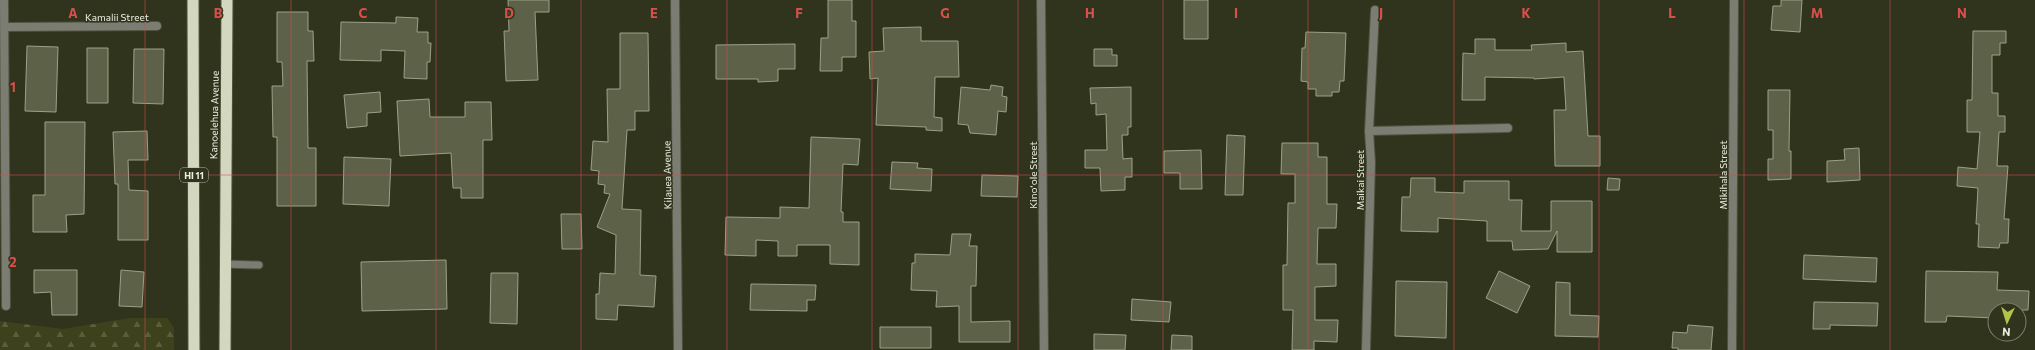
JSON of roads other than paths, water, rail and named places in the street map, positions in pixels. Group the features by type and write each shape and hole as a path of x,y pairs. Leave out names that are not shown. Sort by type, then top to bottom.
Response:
{"highway":[{"name":"Kanoelehua Avenue","path":"193,0 194,350"},
{"name":"Kanoelehua Avenue","path":"225,350 224,264 227,0"}],"street":[{"path":"4,0 5,27 2,50 6,306"},
{"name":"Kilauea Avenue","path":"675,0 678,350"},
{"name":"Kinoʻole Street","path":"1041,0 1044,350"},
{"name":"Mikihala Street","path":"1732,350 1734,0"},
{"name":"Maikai Street","path":"1366,350 1371,162 1369,131 1375,10"},
{"name":"Kamalii Street","path":"5,27 157,26"},
{"path":"1369,131 1508,128"}],"lane":[{"path":"224,264 259,265"}]}
